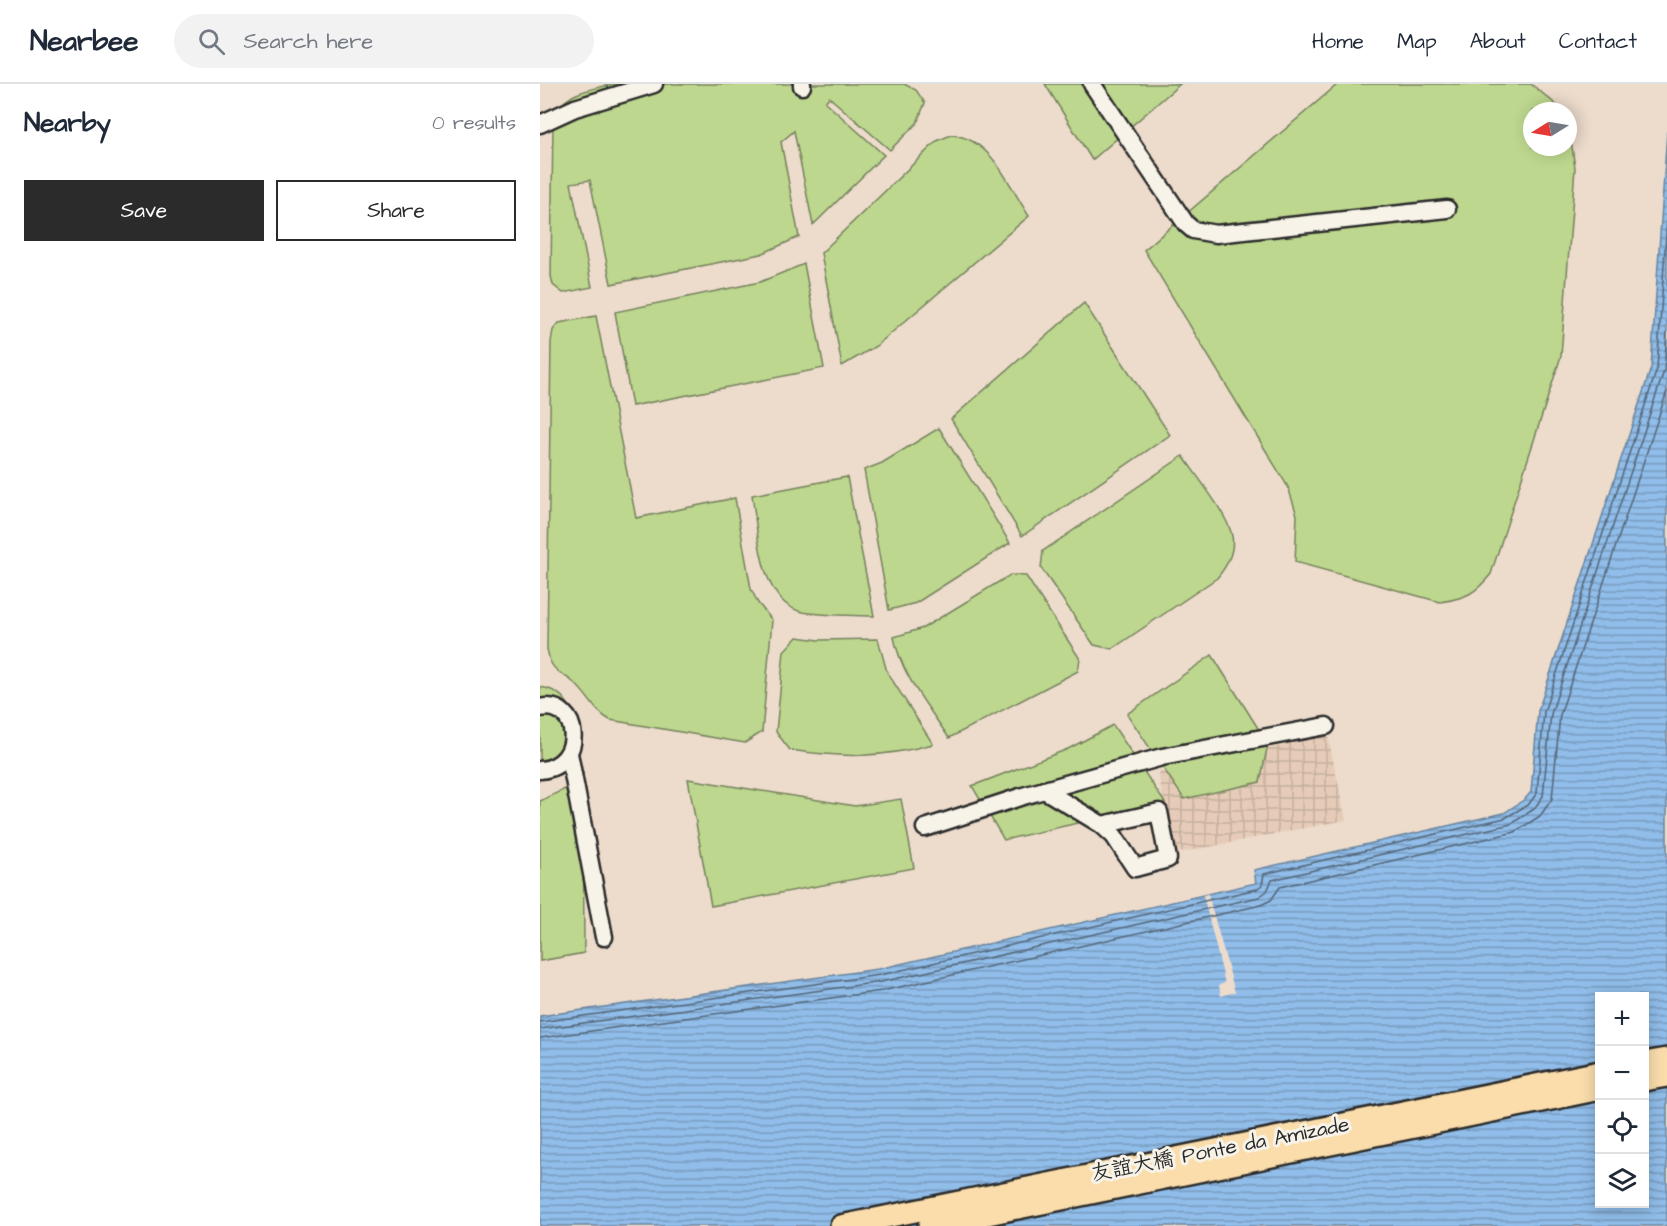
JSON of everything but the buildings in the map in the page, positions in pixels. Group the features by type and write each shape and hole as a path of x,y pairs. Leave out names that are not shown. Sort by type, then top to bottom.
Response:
{"main road":[{"path":"1649,1062 1667,1059"},
{"name":"友誼大橋 Ponte da Amizade","path":"841,1226 1595,1073"},
{"path":"1649,1079 1667,1076"},
{"name":"友誼大橋 Ponte da Amizade","path":"929,1226 1595,1090"}],"street":[{"path":"540,124 575,108 654,84"},
{"path":"1092,84 1186,224 1193,230 1216,234 1447,209"},
{"path":"540,708 555,707 567,716 573,733 569,753 562,764 540,770"},
{"path":"925,828 1044,790 1162,757 1326,726"},
{"path":"569,753 604,937"},
{"path":"1044,790 1102,825"}],"shaded area":[{"path":"1328,736 1346,820 1173,854 1158,772"}],"green space":[{"path":"614,84 904,84 916,90 925,103 917,123 890,150 829,97 825,102 884,155 813,225 794,131 781,142 799,237 761,254 611,284 590,180 571,183 592,287 563,293 553,285 551,276 553,121 557,111 569,98 585,91"},
{"path":"1045,84 1180,84 1092,160"},
{"path":"1338,84 1531,84 1553,102 1523,102 1523,156 1573,156 1575,168 1561,356 1491,574 1475,591 1463,597 1440,602 1295,562 1297,515 1288,487 1144,250"},
{"path":"951,135 977,144 988,154 998,165 1029,216 876,346 842,366 821,253 937,141"},
{"path":"804,264 824,368 632,406 615,312 760,282"},
{"path":"1084,303 1170,435 1022,536 951,419"},
{"path":"596,316 636,518 735,498 751,589 758,603 772,620 762,732 745,743 610,720 599,712 578,687 555,669 550,660 547,649 551,342 553,330 559,323"},
{"path":"939,428 1010,543 916,603 889,610 864,470 882,463"},
{"path":"1183,456 1218,506 1229,527 1233,542 1224,569 1217,578 1112,649 1094,645 1041,568 1043,551"},
{"path":"847,477 874,616 803,612 788,606 777,595 769,581 759,545 752,495"},
{"path":"1010,575 1026,576 1080,659 1078,671 949,738 909,677 894,637 923,628"},
{"path":"797,637 819,640 878,639 887,672 933,744 897,752 862,755 790,750 776,732 784,651"},
{"path":"1212,655 1268,744 1260,782 1184,799 1127,714"},
{"path":"540,687 559,694 565,700 572,715 574,744 540,772"},
{"path":"1113,725 1165,803 1004,840 972,786 1068,749"},
{"path":"583,772 584,953 540,961 540,801 565,789"},
{"path":"688,779 855,806 901,799 914,868 711,906"}],"water":[{"path":"1667,131 1667,1226 540,1226 540,1016 878,969 1256,883 1254,870 1504,813 1525,799 1531,792 1538,711 1651,368"}],"pier":[{"path":"1208,894 1235,992 1221,996 1219,985 1225,983 1203,895"}]}
